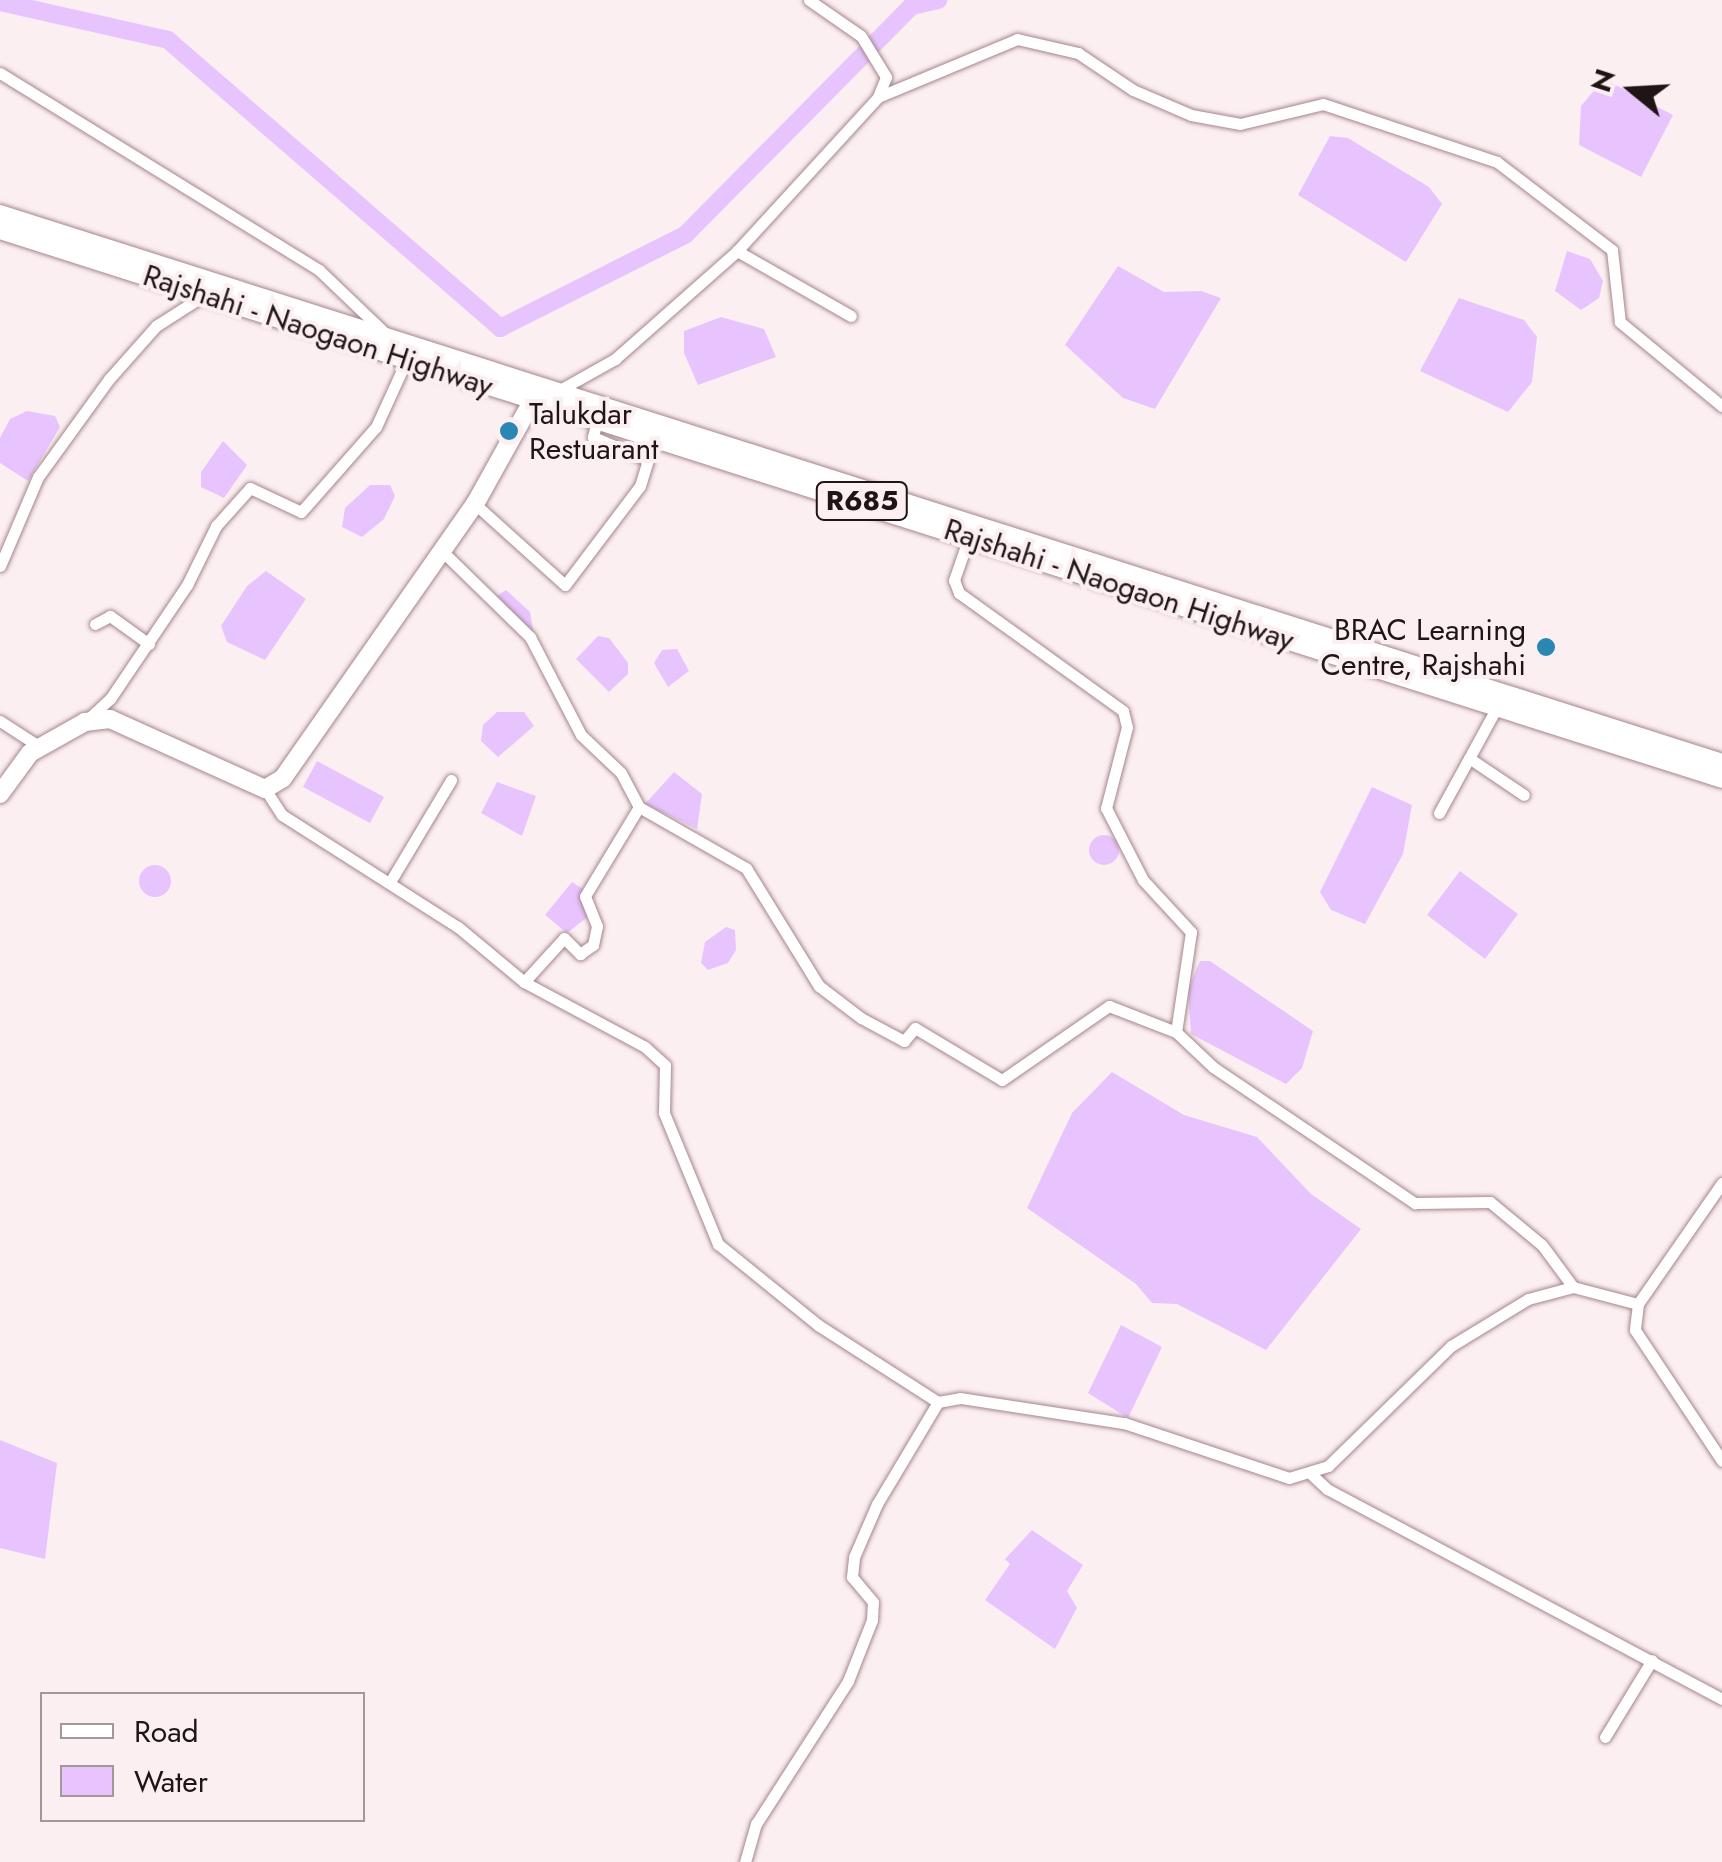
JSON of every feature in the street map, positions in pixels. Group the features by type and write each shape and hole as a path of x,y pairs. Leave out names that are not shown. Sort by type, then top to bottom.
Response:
{"main road":[{"name":"Rajshahi - Naogaon Highway","path":"0,214 354,334 406,359 532,400 598,420 680,437 1722,763"},
{"name":"Rajshahi - Naogaon Highway","path":"0,230 206,294 354,334 391,338 970,536 1722,779"},
{"path":"0,794 40,747 85,722 110,719 148,731 265,789 283,778 323,729 475,504 532,400"}],"street":[{"path":"556,392 615,359 737,252 878,98 886,77 862,36 809,0"},
{"path":"878,98 1017,40 1078,53 1133,90 1191,115 1240,124 1323,104 1497,162 1612,250 1620,322 1722,406"},
{"path":"0,73 320,270 391,338"},
{"path":"737,252 851,316"},
{"path":"0,566 38,477 109,379 156,326 206,294"},
{"path":"85,722 110,699 149,644 216,526 250,488 301,512 376,426 406,359"},
{"path":"475,504 565,584 640,486 648,460 593,437 598,420"},
{"path":"970,536 954,580 959,593 1122,711 1127,727 1106,808 1142,880 1191,932 1176,1032"},
{"path":"443,552 530,637 582,735 621,772 639,807 746,868 819,986 904,1041 915,1028 1002,1080 1109,1006 1176,1032 1214,1067 1415,1202 1490,1202 1542,1245 1574,1287"},
{"path":"94,624 110,616 149,644"},
{"path":"1439,813 1497,706"},
{"path":"0,722 40,747"},
{"path":"1469,758 1524,795"},
{"path":"390,882 451,780"},
{"path":"265,789 282,815 390,882 524,982 630,1039 664,1065 664,1113 718,1244 818,1325 938,1402 960,1398 1124,1423 1290,1478 1312,1475 1451,1346 1528,1299 1574,1287 1638,1304"},
{"path":"524,982 564,938 580,954 594,944 597,926 585,896 639,807"},
{"path":"1722,1183 1638,1304 1635,1330 1722,1460"},
{"path":"745,1862 756,1824 848,1681 872,1620 873,1602 852,1578 854,1557 877,1504 938,1402"},
{"path":"1312,1475 1327,1490 1722,1700"},
{"path":"1605,1737 1652,1660"}],"water":[{"path":"1604,79 1673,115 1641,177 1579,145 1581,106"},
{"path":"1330,136 1348,138 1429,187 1442,204 1406,262 1298,195"},
{"path":"1567,251 1590,259 1603,281 1599,298 1581,310 1555,291"},
{"path":"1118,266 1164,292 1201,291 1221,298 1155,409 1123,398 1065,345"},
{"path":"1459,298 1524,320 1537,337 1532,382 1508,412 1420,371"},
{"path":"721,317 764,329 776,357 698,385 684,353 684,331"},
{"path":"27,411 55,416 60,427 28,481 0,463 0,438 10,419"},
{"path":"223,441 247,465 224,498 201,487 201,472"},
{"path":"370,485 390,485 395,496 384,519 362,537 342,527 345,508"},
{"path":"266,571 306,599 265,660 227,642 221,626 247,586"},
{"path":"506,590 530,612 534,635 492,609 492,599"},
{"path":"598,636 609,638 628,663 628,674 609,692 576,659"},
{"path":"677,649 689,671 668,687 654,663 662,650"},
{"path":"497,712 524,712 534,726 498,757 481,741 483,725"},
{"path":"317,761 384,797 370,823 303,787"},
{"path":"674,772 702,794 697,829 645,804"},
{"path":"497,782 536,796 522,836 481,813"},
{"path":"1372,787 1412,805 1403,854 1365,924 1331,910 1320,892"},
{"path":"1104,835 1115,839 1119,850 1115,861 1104,865 1093,861 1089,850 1093,839"},
{"path":"155,865 166,870 171,881 166,892 155,897 144,892 139,881 144,870"},
{"path":"1460,871 1518,914 1485,959 1427,915"},
{"path":"572,882 583,889 589,916 567,933 545,915"},
{"path":"726,927 735,930 736,950 728,963 708,970 701,963 705,942"},
{"path":"1200,961 1210,961 1313,1031 1302,1068 1286,1084 1191,1034 1188,989"},
{"path":"1112,1072 1184,1115 1257,1137 1311,1194 1361,1229 1266,1350 1177,1304 1152,1303 1136,1284 1027,1208 1072,1113"},
{"path":"1121,1325 1162,1347 1128,1418 1088,1393"},
{"path":"0,1440 57,1463 45,1559 0,1548"},
{"path":"1032,1530 1083,1565 1067,1591 1077,1608 1055,1649 985,1600 1010,1564 1005,1559"}],"waterway":[{"path":"0,2 168,40 500,328 685,235 912,6 938,0"}],"place":[{"name":"Talukdar Restuarant","path":"509,431"},
{"name":"BRAC Learning Centre, Rajshahi","path":"1546,647"}]}
